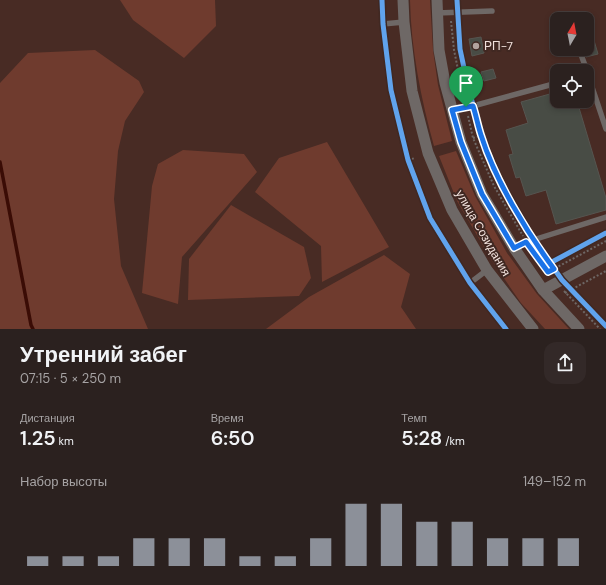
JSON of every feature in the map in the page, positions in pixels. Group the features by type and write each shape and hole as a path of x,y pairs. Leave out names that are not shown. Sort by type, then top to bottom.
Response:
{"street":[{"name":"улица Созидания","path":"404,0 404,22 412,91 428,153 452,210 487,270 533,329"},
{"name":"улица Созидания","path":"436,0 439,50 445,83 461,142 482,194 514,248 543,290 579,329"},
{"path":"543,290 606,256"}],"lane":[{"path":"437,13 492,11"},
{"path":"383,24 404,22"},
{"path":"452,110 550,85"},
{"path":"594,94 606,129"},
{"path":"514,248 526,242 606,217"},
{"path":"470,283 487,270"}],"path":[{"path":"450,12 454,50 473,138 494,186 526,242 548,272 576,294 570,298"},
{"path":"479,128 484,142"},
{"path":"473,138 481,136"},
{"path":"406,153 410,168"},
{"path":"408,160 415,158"},
{"path":"548,272 606,241"},
{"path":"550,263 565,292 600,329"},
{"path":"565,292 606,271"}],"shaded area":[{"path":"0,0 606,0 606,329 0,329"},
{"path":"120,0 215,0 216,26 184,58 133,20"},
{"path":"410,0 430,0 433,50 438,85 452,141 434,146 418,74 412,37"},
{"path":"95,50 139,81 144,92 125,121 118,151 114,199 121,266 148,329 0,329 0,83 28,53"},
{"path":"327,142 389,247 322,282 321,246 255,192 279,158"},
{"path":"183,150 244,154 257,172 182,257 178,304 142,293 152,186 158,164"},
{"path":"456,151 475,196 507,253 537,294 569,329 545,329 521,303 492,261 457,201 439,156"},
{"path":"231,205 304,247 311,278 299,296 188,300 189,259"},
{"path":"384,255 410,274 401,307 416,329 266,329 309,297"}],"building":[{"name":"РП-7","path":"481,37 484,53 472,56 469,39"},
{"path":"594,40 598,54 594,55"},
{"path":"493,69 496,78 484,81 481,72"},
{"path":"550,94 550,108 579,108 606,198 606,210 556,224 546,190 526,196 520,177 516,178 509,155 513,154 506,130 528,123 521,102"}],"waterway":[{"path":"0,162 33,329"}],"cycle path":[{"path":"382,0 383,24 391,90 408,160 430,218 470,283 506,329"},
{"path":"457,0 460,49 467,82 481,136 500,181 533,240 562,280 606,326"},
{"path":"550,263 606,233"}],"place":[{"name":"РП-7","path":"476,46"}],"route":[{"path":"473,106 481,136 500,181 533,240 554,269 548,272 526,242 514,248 482,194 461,142 452,110 466,107 473,106"}]}
